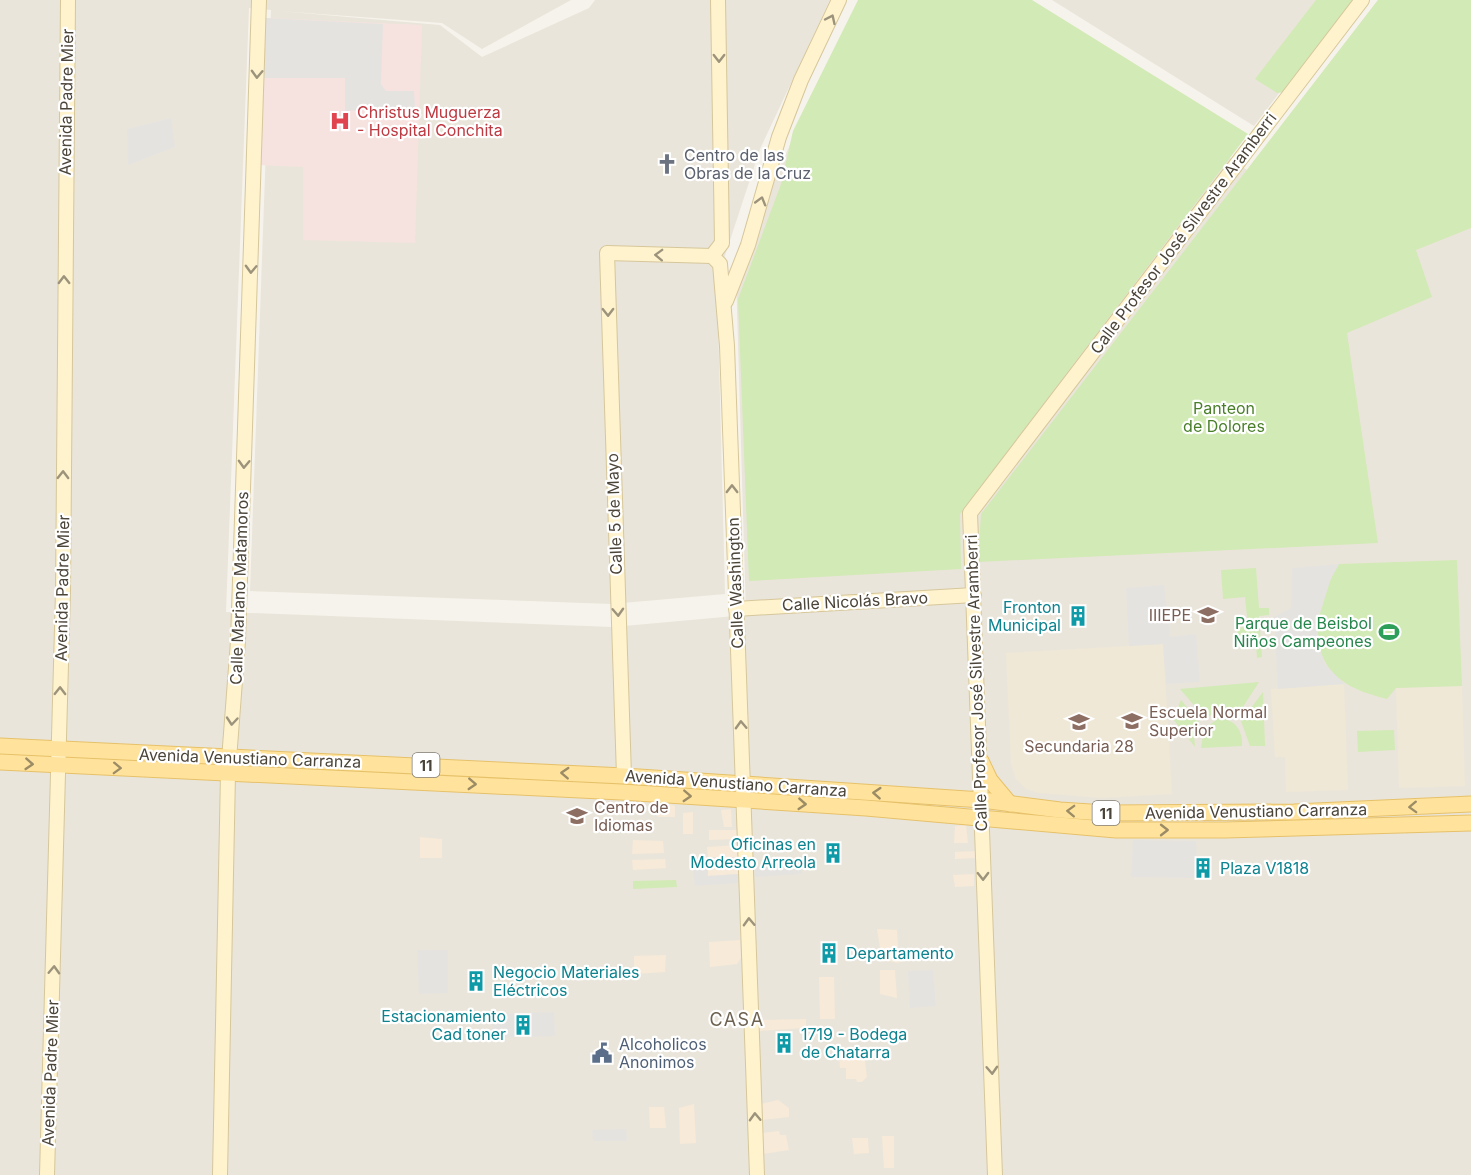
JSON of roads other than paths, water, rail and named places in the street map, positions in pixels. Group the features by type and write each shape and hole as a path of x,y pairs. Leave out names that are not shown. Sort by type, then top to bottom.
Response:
{"main road":[{"name":"Avenida Venustiano Carranza","path":"0,746 624,776 982,800 1105,813 1229,813 1471,804"},
{"path":"981,761 990,780 1010,804"},
{"name":"Avenida Venustiano Carranza","path":"0,762 351,777 744,800 982,817 1116,830 1225,830 1471,823"}],"street":[{"name":"Avenida Padre Mier","path":"47,1175 63,591 68,0"},
{"name":"Calle Mariano Matamoros","path":"220,1175 228,773 238,641 259,0"},
{"path":"718,0 722,243 729,253 744,257"},
{"path":"724,309 729,287 744,257 779,137 797,89 839,0"},
{"name":"Calle Profesor José Silvestre Aramberri","path":"995,1175 981,761 969,520 974,506 1362,0"},
{"path":"712,256 722,243"},
{"name":"Calle 5 de Mayo","path":"624,776 607,253 712,256"},
{"name":"Calle Washington","path":"712,256 720,264 732,457 757,1175"},
{"name":"Calle Nicolás Bravo","path":"736,609 974,595"}],"place":[{"name":"Christus Muguerza - Hospital Conchita","path":"340,121"},
{"name":"Centro de las Obras de la Cruz","path":"667,164"},
{"name":"IIIEPE","path":"1208,615"},
{"name":"Fronton Municipal","path":"1078,616"},
{"name":"Parque de Beisbol Niños Campeones","path":"1389,632"},
{"name":"Escuela Normal Superior","path":"1132,721"},
{"name":"Secundaria 28","path":"1079,722"},
{"name":"Centro de Idiomas","path":"577,816"},
{"name":"Oficinas en Modesto Arreola","path":"833,853"},
{"name":"Plaza V1818","path":"1203,868"},
{"name":"Departamento","path":"829,953"},
{"name":"Negocio Materiales Eléctricos","path":"476,981"},
{"name":"Estacionamiento Cad toner","path":"523,1025"},
{"name":"1719 - Bodega de Chatarra","path":"784,1043"},
{"name":"Alcoholicos Anonimos","path":"602,1053"}],"district":[{"name":"CASA","path":"737,1019"}],"park label":[{"name":"Panteon de Dolores","path":"1224,417"}]}
